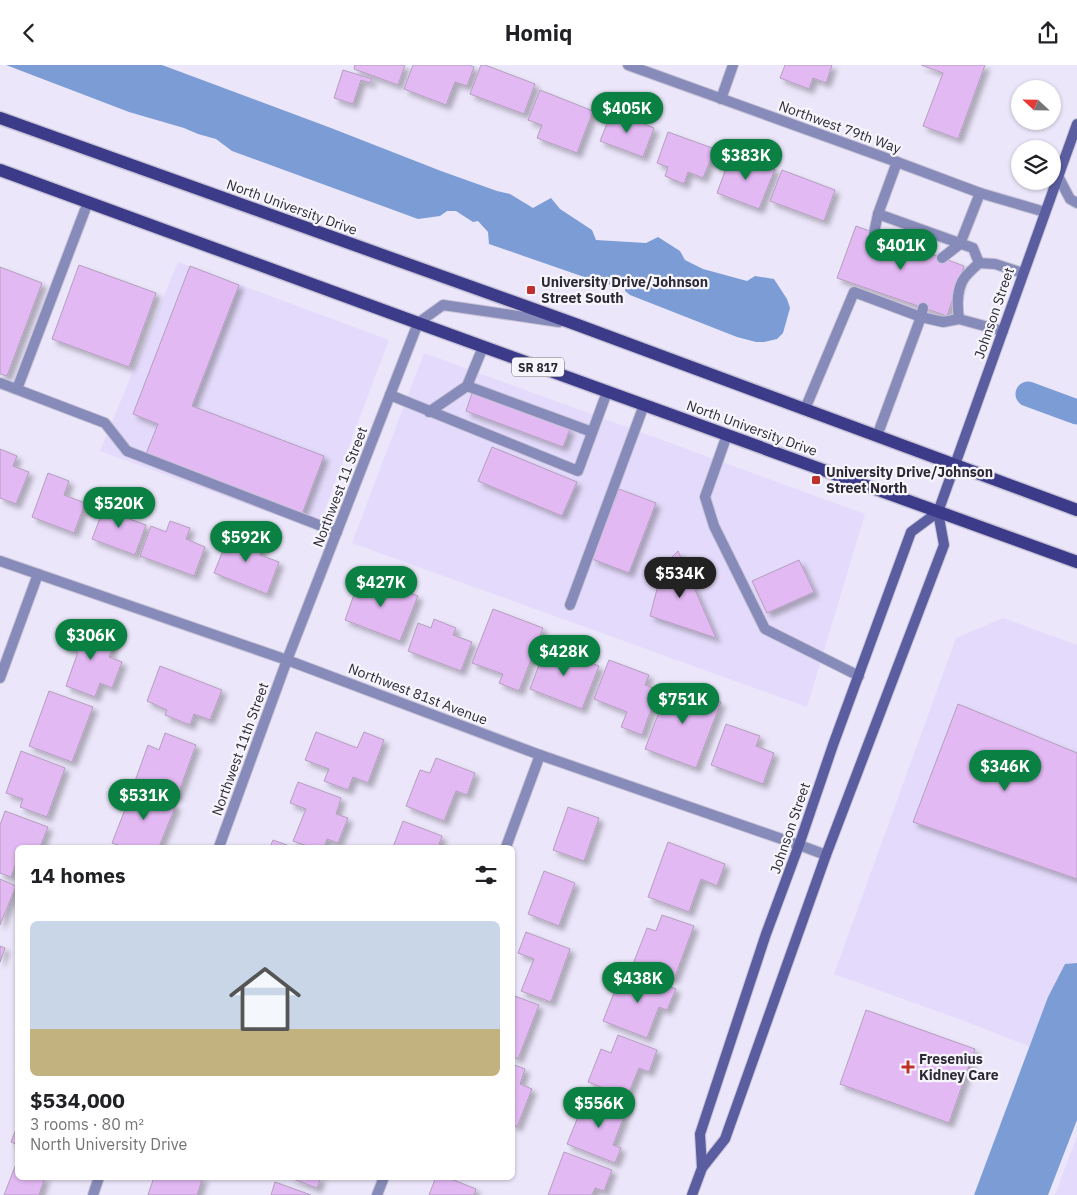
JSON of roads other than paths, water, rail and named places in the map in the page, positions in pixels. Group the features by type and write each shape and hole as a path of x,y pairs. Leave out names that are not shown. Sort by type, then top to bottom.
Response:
{"main road":[{"name":"North University Drive","path":"0,118 575,324 1077,510"},
{"name":"North University Drive","path":"0,170 1077,562"}],"street":[{"name":"Northwest 79th Way","path":"628,65 980,193 1045,212"},
{"path":"721,99 733,65"},
{"name":"Johnson Street","path":"1061,168 1077,124"},
{"path":"874,233 878,214 897,162"},
{"path":"1061,182 1070,199 1077,203"},
{"name":"Johnson Street","path":"692,1195 702,1168 725,1139 826,855 944,545 938,512 1053,190"},
{"path":"942,258 960,244 980,193"},
{"path":"17,389 88,202"},
{"path":"878,214 972,248 979,263"},
{"path":"959,319 957,309 961,285 965,277 979,263 994,264 1023,273"},
{"path":"805,409 855,288 922,312 943,322 959,319 1003,331"},
{"name":"North University Drive","path":"418,323 443,305 575,324"},
{"path":"877,436 922,312"},
{"name":"Northwest 11 Street","path":"287,660 418,323"},
{"path":"429,412 467,386 483,347"},
{"path":"0,383 105,423 127,451 337,532"},
{"path":"467,386 592,432"},
{"path":"390,395 578,471 607,392"},
{"path":"570,605 644,405"},
{"path":"727,435 704,497 714,526 764,629 859,675"},
{"name":"Johnson Street","path":"702,1168 700,1134 766,934 833,745 911,532 938,512"},
{"name":"Northwest 81st Avenue","path":"0,561 287,660 540,755 826,855"},
{"path":"0,678 38,574"},
{"name":"Northwest 11th Street","path":"220,845 287,660"},
{"path":"507,845 540,755"},
{"path":"93,1195 98,1180"},
{"path":"377,1195 383,1180"}],"water":[{"path":"6,65 162,65 441,171 510,194 533,208 551,198 560,209 592,230 596,240 646,243 658,237 680,251 685,260 703,269 747,281 755,276 774,279 787,299 790,308 783,333 777,339 764,342 737,337 630,295 625,291 626,284 620,279 615,285 606,284 489,244 488,232 478,221 473,222 456,211 447,211 440,216 418,219 232,151 216,139 129,112"},
{"path":"1077,963 1077,1120 1048,1195 974,1195 1048,997 1065,964"}],"waterway":[{"path":"1028,394 1077,412"}],"place":[{"name":"University Drive/Johnson Street South","path":"531,290"},
{"name":"University Drive/Johnson Street North","path":"816,480"},
{"name":"Fresenius Kidney Care","path":"908,1067"}]}
